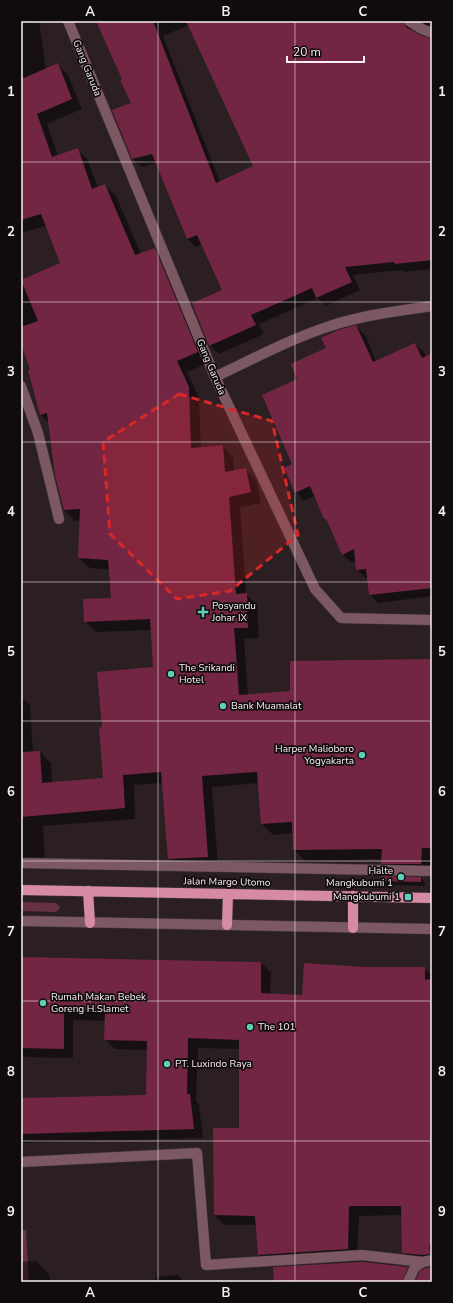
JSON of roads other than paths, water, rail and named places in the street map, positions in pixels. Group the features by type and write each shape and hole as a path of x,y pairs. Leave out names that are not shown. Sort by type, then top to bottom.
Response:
{"main road":[{"name":"Jalan Margo Utomo","path":"21,890 432,898"},
{"path":"88,891 90,923"},
{"path":"227,925 228,894"},
{"path":"353,896 353,928"}],"street":[{"name":"Gang Garuda","path":"68,21 215,377 315,589 341,618 432,620"},
{"path":"409,21 432,33"},
{"path":"215,377 299,337 331,325 371,315 432,306"},
{"path":"21,386 38,433 59,519"},
{"path":"21,863 432,871"},
{"path":"21,921 432,929"},
{"path":"21,1162 197,1153 206,1265 362,1255 427,1261"},
{"path":"408,1282 415,1267 427,1261"}],"place":[{"name":"Posyandu Johar IX","path":"203,612"},
{"name":"The Srikandi Hotel","path":"171,674"},
{"name":"Bank Muamalat","path":"223,706"},
{"name":"Harper Malioboro Yogyakarta","path":"362,755"},
{"name":"Halte Mangkubumi 1","path":"401,877"},
{"name":"Mangkubumi 1","path":"408,897"},
{"name":"Rumah Makan Bebek Goreng H.Slamet","path":"43,1003"},
{"name":"The 101","path":"250,1027"},
{"name":"PT. Luxindo Raya","path":"167,1064"}]}
